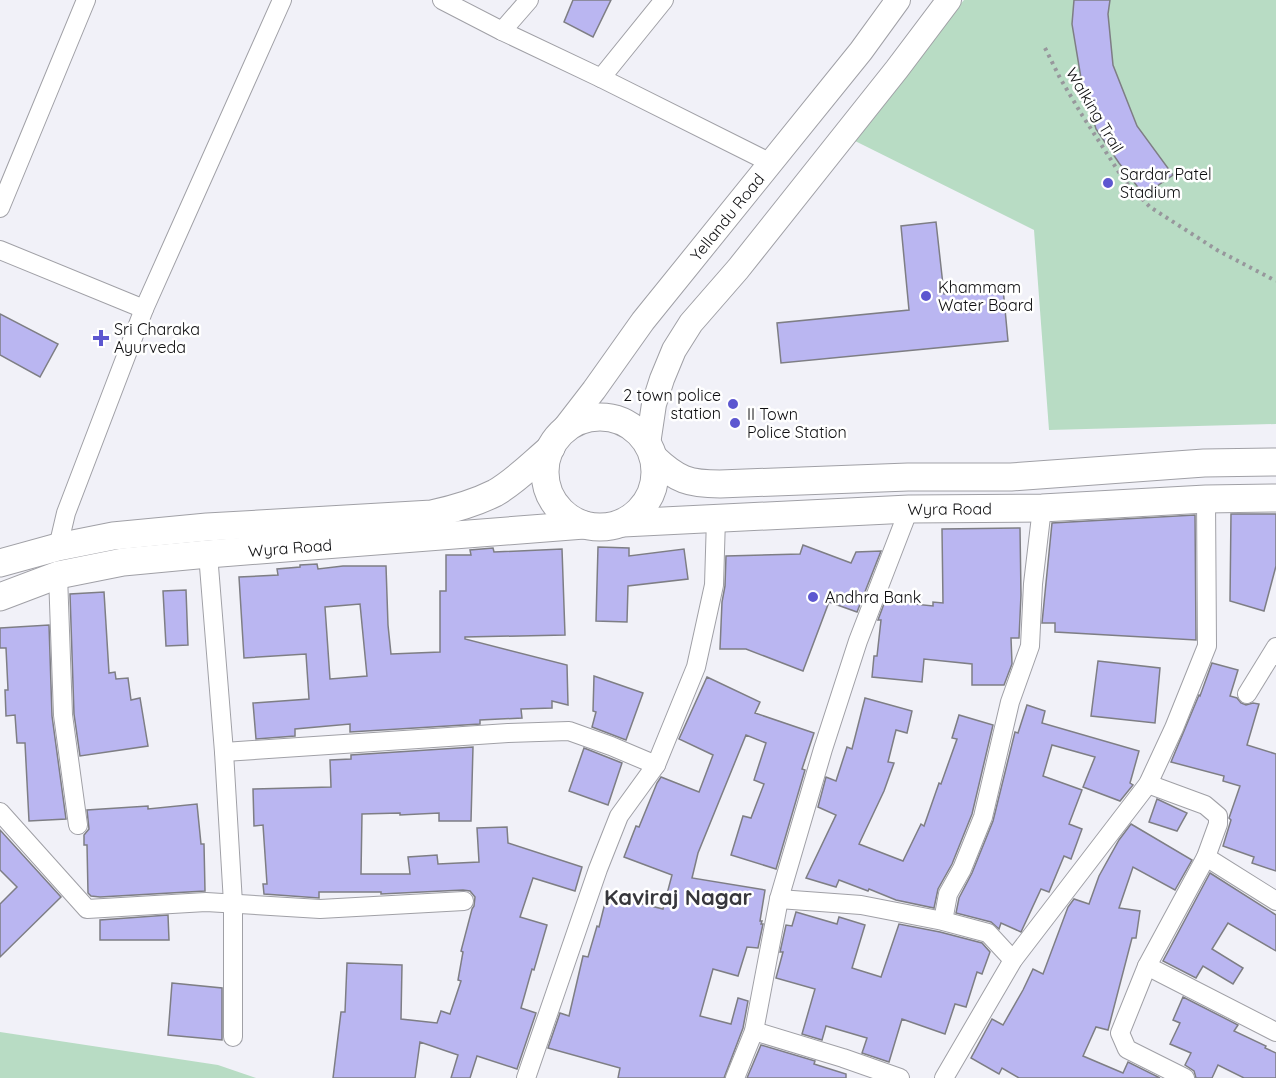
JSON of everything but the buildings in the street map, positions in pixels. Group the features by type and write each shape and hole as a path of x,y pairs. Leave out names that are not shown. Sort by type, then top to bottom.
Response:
{"main road":[{"name":"Yellandu Road","path":"555,441 643,321 861,51 898,0"},
{"path":"622,523 636,515 647,503 653,489 656,473 651,451 654,404 674,350 691,323 746,260 949,0"},
{"name":"Wyra Road","path":"0,563 58,547 113,536 207,527 432,514 464,506 496,492 524,472 574,424 590,418 607,417 623,422 637,431 666,469 682,479 700,484 908,477 1011,477 1204,463 1276,462"},
{"path":"555,441 545,466 546,485 554,502 567,516 584,525"},
{"name":"Wyra Road","path":"0,597 58,574 123,562 208,554 584,525 597,528 622,523 716,518 909,509 1042,508 1206,499 1276,498"}],"street":[{"path":"0,208 86,0"},
{"path":"58,547 66,513 144,309 282,0"},
{"path":"442,0 502,32 601,78 771,163"},
{"path":"502,32 529,0"},
{"path":"601,78 664,0"},
{"path":"0,250 144,309"},
{"path":"944,1078 1014,960 1148,784 1174,728 1208,646 1206,499"},
{"path":"943,921 948,894 962,868 983,817 1010,702 1030,646 1033,584 1042,508"},
{"path":"735,1078 753,1031 779,899 823,749 858,640 909,509"},
{"path":"526,1078 598,869 619,816 656,765 696,667 714,585 716,518"},
{"path":"208,554 224,752 233,903 233,1037"},
{"path":"58,574 63,714 78,825"},
{"path":"1247,694 1276,647"},
{"path":"224,752 569,731 656,765"},
{"path":"1148,784 1205,805 1218,816 1218,824 1206,858 1147,966 1120,1033 1127,1049 1185,1078"},
{"path":"0,812 87,909 206,902 320,909 464,901"},
{"path":"1206,858 1276,901"},
{"path":"779,899 861,905 943,921 988,933 1014,960"},
{"path":"1147,966 1276,1032"},
{"path":"753,1031 900,1078"}],"path":[{"name":"Walking Trail","path":"1045,48 1071,96 1124,180 1150,207 1217,250 1276,281"}],"green space":[{"name":"Sardar Patel Stadium","path":"964,0 1276,0 1276,424 1049,430 1034,230 845,136"},
{"path":"0,1032 218,1065 256,1078 0,1078"}],"place":[{"name":"Sardar Patel Stadium","path":"1108,183"},
{"name":"Khammam Water Board","path":"926,296"},
{"name":"Sri Charaka Ayurveda","path":"101,338"},
{"name":"2 town police station","path":"733,404"},
{"name":"II Town Police Station","path":"735,423"},
{"name":"Andhra Bank","path":"813,597"}],"district":[{"name":"Kaviraj Nagar","path":"678,897"}]}
